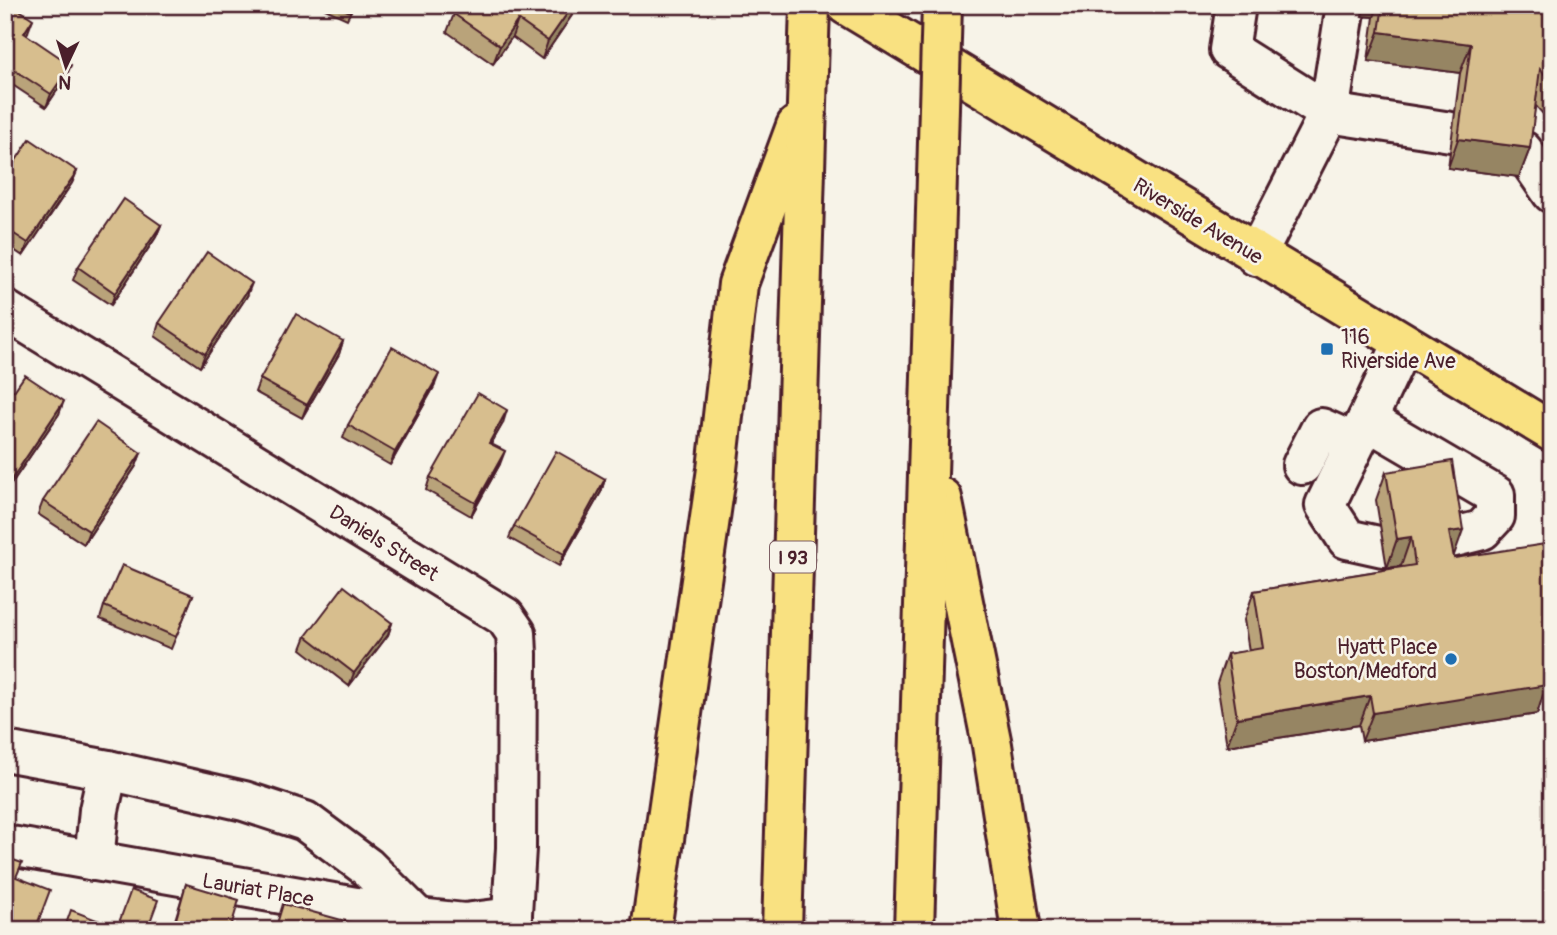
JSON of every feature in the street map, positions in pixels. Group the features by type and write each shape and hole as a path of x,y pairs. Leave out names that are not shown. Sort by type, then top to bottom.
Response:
{"main road":[{"path":"651,930 717,469 738,284 793,175 808,93 810,5"},
{"name":"Riverside Avenue","path":"846,5 1256,256 1552,432"},
{"path":"914,930 942,5"},
{"name":"I 93","path":"782,930 793,175"},
{"path":"929,432 992,745 1021,930"}],"street":[{"path":"1236,5 1229,50 1329,113 1451,132"},
{"path":"1256,256 1329,113 1346,5"},
{"path":"1522,151 1552,192"},
{"name":"Daniels Street","path":"5,310 505,617 516,633 517,654 512,923"},
{"path":"1383,547 1348,539 1325,505 1403,343"},
{"path":"1302,464 1321,428 1361,431 1494,495 1495,516 1482,530 1450,538"},
{"path":"5,751 108,770 244,802 305,821 367,867 418,918"},
{"path":"94,861 99,810 108,770"},
{"name":"Lauriat Place","path":"5,845 418,918 464,923 512,923"}],"building":[{"path":"5,5 12,5 33,19 24,33 71,65 51,94 5,64"},
{"path":"334,5 353,5 350,12"},
{"path":"460,5 573,5 548,41 518,20 500,46 454,14"},
{"path":"1383,5 1552,5 1552,83 1540,69 1530,148 1458,139 1471,44 1379,32"},
{"path":"30,139 77,171 28,243 5,228 5,177"},
{"path":"124,199 161,225 115,293 78,267"},
{"path":"207,252 252,283 205,354 159,323"},
{"path":"296,314 343,341 307,405 260,379"},
{"path":"392,347 439,374 395,452 348,425"},
{"path":"25,375 64,401 9,483 5,480 5,387 6,385 14,391"},
{"path":"478,393 507,410 489,443 505,451 476,503 430,477"},
{"path":"96,422 141,453 89,531 43,501"},
{"path":"556,451 605,479 564,554 514,526"},
{"path":"1452,461 1463,530 1449,532 1454,558 1552,543 1552,667 1544,668 1547,685 1373,713 1370,696 1237,718 1227,654 1263,648 1254,591 1415,565 1411,537 1397,539 1386,472"},
{"path":"122,565 193,595 176,637 104,606"},
{"path":"344,586 392,623 354,673 306,636"},
{"path":"5,857 22,863 16,877 50,890 35,930 5,930"},
{"path":"186,884 239,900 230,930 173,930"},
{"path":"131,890 158,900 147,930 64,930 71,910 117,928"},
{"path":"283,904 378,930 275,930"}],"place":[{"name":"116 Riverside Ave","path":"1327,349"},
{"name":"Hyatt Place Boston/Medford","path":"1451,659"}]}
